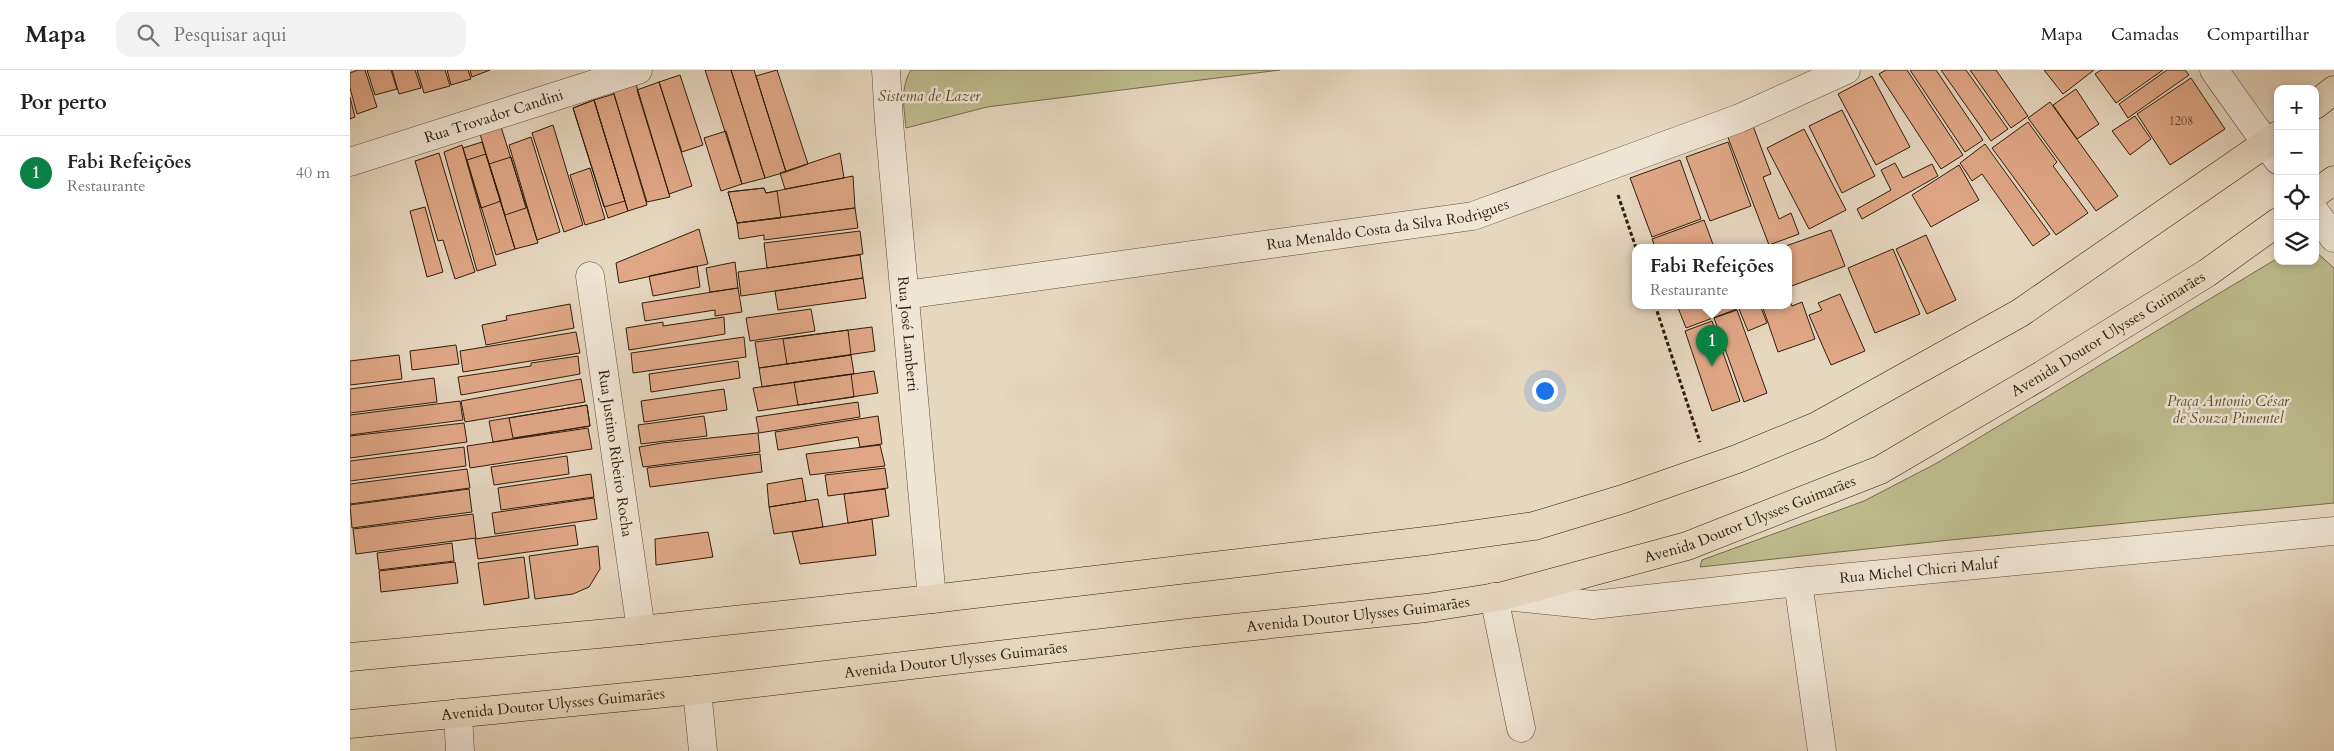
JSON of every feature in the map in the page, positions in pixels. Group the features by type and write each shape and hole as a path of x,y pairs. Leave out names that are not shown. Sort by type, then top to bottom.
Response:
{"main road":[{"path":"2319,102 2334,90"},
{"path":"350,657 641,630 932,599 1434,540 1534,526 1623,499 1818,426 2020,313 2274,146"},
{"path":"2319,191 2334,180"},
{"name":"Avenida Doutor Ulysses Guimarães","path":"350,724 697,690 1196,632 1426,608 1499,596 1687,546 1880,470 2042,375 2207,272 2274,225"}],"street":[{"name":"Rua Trovador Candini","path":"350,162 638,70"},
{"name":"Rua José Lamberti","path":"886,70 889,122 932,599"},
{"name":"Rua Menaldo Costa da Silva Rodrigues","path":"905,295 1473,216 1740,118 1846,70"},
{"path":"2214,70 2274,146"},
{"path":"2319,217 2334,238"},
{"name":"Rua Justino Ribeiro Rocha","path":"590,276 641,630"},
{"name":"Rua Michel Chicri Maluf","path":"1499,596 1594,605 1798,582 2334,531"},
{"path":"1798,582 1822,751"},
{"path":"1499,596 1521,728"},
{"path":"697,690 703,751"},
{"path":"458,713 460,751"}],"path":[{"path":"1609,166 1635,244"},
{"path":"1656,309 1709,468"}],"green space":[{"name":"Sistema de Lazer","path":"911,70 1280,70 987,107 906,128 904,91"},
{"name":"Praça Antonio César de Souza Pimentel","path":"2319,255 2334,268 2334,503 1950,540 1700,567 1702,560 1864,501 1937,463 2274,260 2274,265 2319,265"}],"building":[{"path":"365,70 377,107 357,114 350,88 350,73"},
{"path":"367,70 391,70 397,89 375,95"},
{"path":"392,70 415,70 421,88 399,94"},
{"path":"417,70 445,70 450,86 424,93"},
{"path":"447,70 468,70 471,79 451,85"},
{"path":"470,70 490,70 472,77"},
{"path":"705,70 731,70 765,178 742,184"},
{"path":"731,70 754,70 786,172 765,178"},
{"path":"777,70 808,164 786,172 756,76"},
{"path":"1886,70 1907,70 1963,155 1941,169 1879,74"},
{"path":"1910,70 1936,70 1983,140 1965,152"},
{"path":"1941,70 1966,70 2008,129 1991,141"},
{"path":"1970,70 1996,70 2028,116 2011,128"},
{"path":"2044,70 2094,70 2063,94"},
{"path":"2101,70 2163,70 2116,103 2095,74"},
{"path":"2167,70 2185,70 2189,75 2128,118 2119,104"},
{"path":"680,75 703,145 682,152 659,82"},
{"path":"1872,76 1910,147 1876,165 1838,94"},
{"path":"2191,78 2225,129 2170,165 2137,114"},
{"path":"659,82 692,186 669,194 637,90"},
{"path":"636,84 670,197 647,202 613,91"},
{"path":"2076,89 2099,124 2077,139 2053,105"},
{"path":"614,94 647,205 628,211 594,100"},
{"path":"350,97 355,117 350,119"},
{"path":"594,100 628,211 608,218 573,108"},
{"path":"594,100 625,201 604,207 573,108"},
{"path":"2050,102 2118,196 2096,211 2028,118"},
{"path":"1842,110 1875,176 1842,193 1809,126"},
{"path":"2135,116 2151,139 2130,155 2112,131"},
{"path":"2028,122 2057,162 2053,166 2088,213 2056,235 1992,148"},
{"path":"553,125 583,225 564,232 532,133"},
{"path":"1753,126 1771,174 1763,177 1779,219 1791,213 1799,234 1769,244 1727,135"},
{"path":"501,127 538,243 515,249 480,134"},
{"path":"1804,129 1846,210 1809,229 1767,148"},
{"path":"726,131 742,184 721,191 704,138"},
{"path":"531,137 560,232 537,240 509,145"},
{"path":"482,142 515,249 496,255 463,148"},
{"path":"1728,142 1751,206 1710,221 1686,157"},
{"path":"1985,144 2050,234 2033,246 1982,174 1972,181 1960,163"},
{"path":"462,145 496,265 477,271 444,152"},
{"path":"439,153 475,272 455,279 443,240 438,241 415,161"},
{"path":"840,153 844,178 785,189 780,173"},
{"path":"486,154 501,201 481,208 467,160"},
{"path":"511,157 526,208 505,215 489,164"},
{"path":"1680,160 1701,219 1652,237 1630,178"},
{"path":"1895,163 1903,178 1932,164 1938,176 1862,219 1857,209 1891,190 1881,170"},
{"path":"1959,165 1979,200 1931,227 1912,195"},
{"path":"590,168 605,219 585,225 570,175"},
{"path":"853,176 855,208 737,223 728,192 764,188 766,193"},
{"path":"764,188 766,193 777,191 781,218 737,223 728,192"},
{"path":"425,207 443,272 427,277 410,211"},
{"path":"855,208 858,228 764,240 764,235 739,239 737,223"},
{"path":"1704,220 1713,244 1654,244 1652,239"},
{"path":"699,229 708,264 619,283 616,263"},
{"path":"1831,230 1845,266 1792,286 1791,244"},
{"path":"860,231 863,254 767,268 764,243"},
{"path":"1926,235 1956,300 1927,314 1896,249"},
{"path":"1893,249 1920,314 1875,333 1848,268"},
{"path":"860,255 863,278 741,296 738,272"},
{"path":"735,262 738,288 710,292 706,268"},
{"path":"697,266 700,287 653,296 649,276"},
{"path":"863,278 866,298 778,310 775,291"},
{"path":"738,288 742,312 715,316 715,310 645,321 642,303"},
{"path":"1840,294 1865,351 1831,365 1809,315 1822,310 1818,303"},
{"path":"1802,302 1815,339 1778,352 1763,309 1792,309 1792,306"},
{"path":"570,304 574,328 486,345 482,325 507,320 506,316"},
{"path":"811,309 815,331 750,341 746,318"},
{"path":"1679,309 1737,309 1686,328"},
{"path":"1739,309 1762,309 1767,323 1748,331"},
{"path":"1737,310 1767,393 1744,402 1714,318"},
{"path":"724,317 725,334 629,350 626,328 663,322 663,326"},
{"path":"1712,321 1740,401 1712,411 1685,331"},
{"path":"872,327 875,351 759,368 755,342"},
{"path":"848,330 851,355 787,364 783,339"},
{"path":"576,332 580,353 463,372 460,351"},
{"path":"744,337 746,357 633,373 631,353"},
{"path":"456,345 459,364 412,370 410,351"},
{"path":"399,355 402,379 350,385 350,361"},
{"path":"851,355 854,374 762,387 759,368"},
{"path":"578,356 580,374 461,395 458,377 531,366 531,363"},
{"path":"738,361 740,378 651,392 649,374"},
{"path":"874,371 878,393 758,411 753,388"},
{"path":"851,374 854,397 798,405 794,382"},
{"path":"434,378 437,402 350,413 350,389"},
{"path":"581,379 585,402 465,422 461,401"},
{"path":"724,389 727,410 644,422 641,401"},
{"path":"460,401 463,420 350,435 350,415"},
{"path":"858,402 860,417 759,433 756,417"},
{"path":"587,405 590,426 493,442 489,421"},
{"path":"587,405 590,426 513,438 509,418"},
{"path":"704,416 707,436 641,444 638,425"},
{"path":"878,416 882,444 860,447 858,437 778,450 775,432"},
{"path":"464,423 467,442 350,458 350,436"},
{"path":"588,428 592,449 470,468 467,446"},
{"path":"758,433 760,452 643,467 639,447"},
{"path":"880,445 885,466 810,475 806,454"},
{"path":"464,447 466,466 350,481 350,461"},
{"path":"760,454 762,472 650,487 647,468"},
{"path":"567,456 569,474 494,485 491,467"},
{"path":"885,468 888,488 828,496 825,475"},
{"path":"467,469 470,488 350,504 350,484"},
{"path":"591,474 594,497 501,510 498,488"},
{"path":"802,478 806,501 769,507 767,484"},
{"path":"469,489 472,512 352,528 350,505"},
{"path":"885,489 889,516 848,523 844,494"},
{"path":"594,498 597,519 495,534 492,513"},
{"path":"818,499 823,527 774,534 769,507"},
{"path":"473,514 476,538 356,554 353,529"},
{"path":"872,519 876,555 800,564 792,532"},
{"path":"575,525 578,545 478,559 475,539"},
{"path":"708,532 713,557 656,565 655,539"},
{"path":"452,543 454,561 379,570 377,553"},
{"path":"598,546 600,569 589,587 573,594 535,599 529,556"},
{"path":"524,557 529,598 484,605 478,563"},
{"path":"455,562 458,583 381,592 379,571"}],"place":[{"name":"Fabi Refeições","path":"1712,366"}]}
